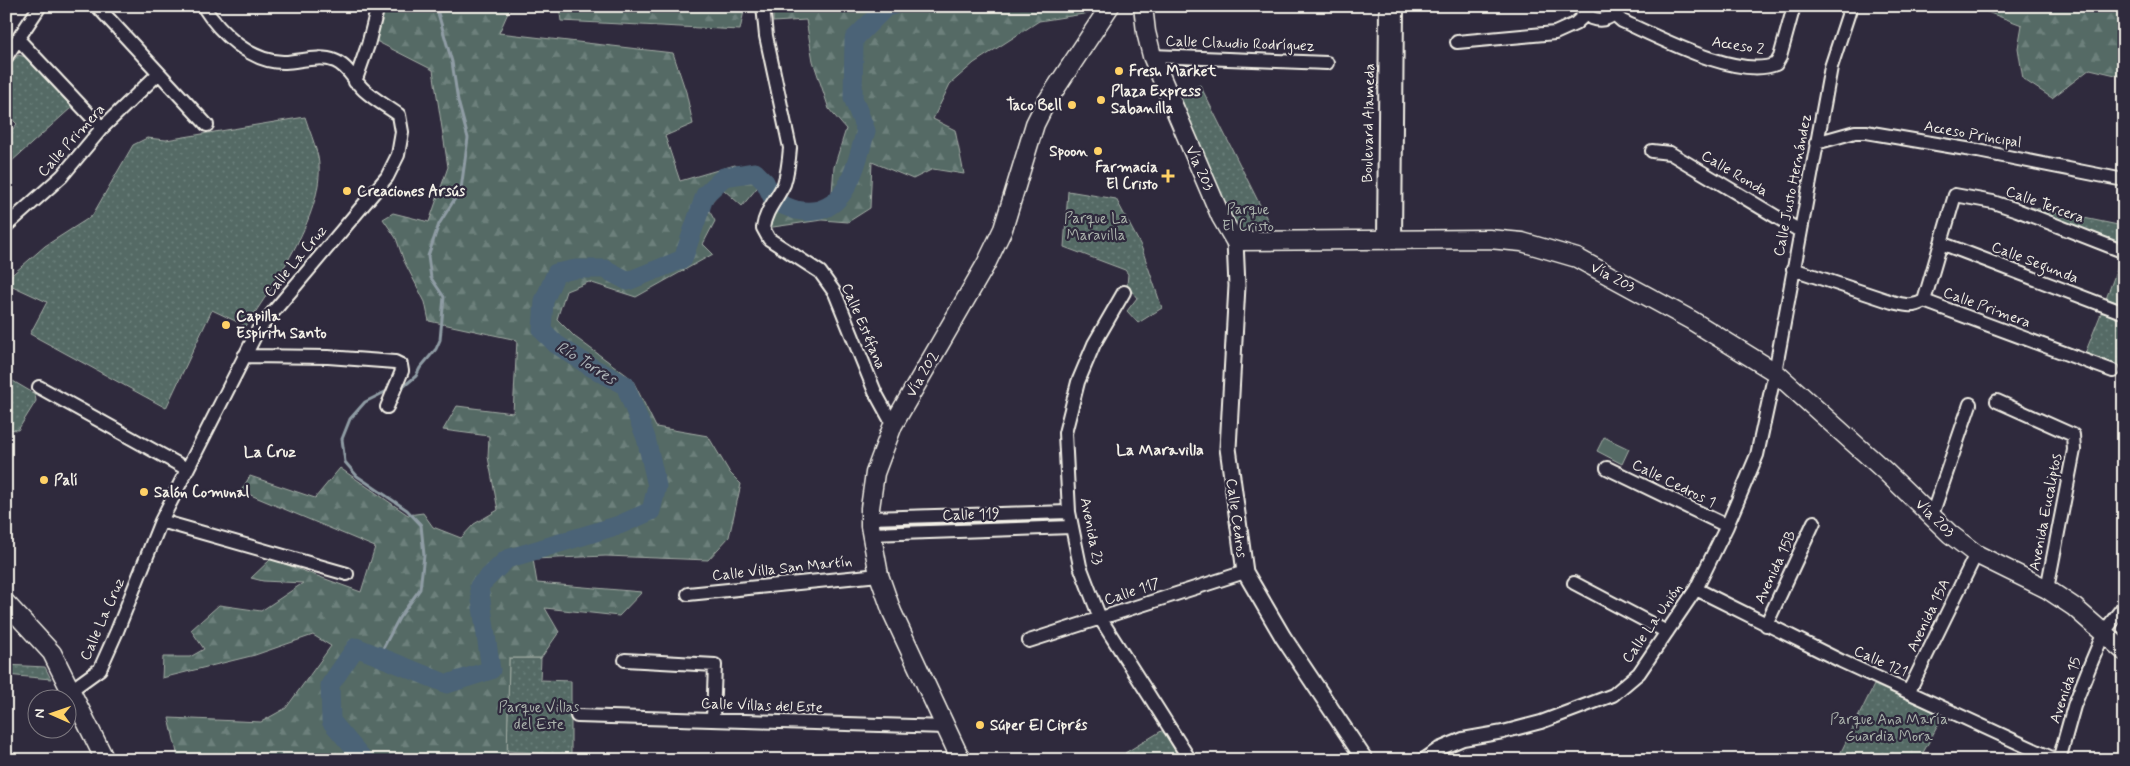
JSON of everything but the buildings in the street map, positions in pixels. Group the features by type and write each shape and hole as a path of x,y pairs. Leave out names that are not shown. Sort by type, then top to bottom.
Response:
{"main road":[{"name":"Vía 202","path":"961,760 892,612 878,575 871,526 875,473 892,424 986,264 1003,229 1035,124 1044,106 1110,6"},
{"name":"Vía 203","path":"1143,7 1146,32 1152,56 1221,217 1235,241 1489,239 1522,242 1577,258 1691,320 1776,372 1932,515 1950,534 1976,554 2047,589 2074,607 2124,651"},
{"path":"6,603 52,653 70,688"},
{"path":"78,705 104,760"}],"street":[{"path":"6,57 40,6"},
{"path":"97,6 207,125"},
{"name":"Calle La Cruz","path":"74,688 100,669 161,521 258,330 387,177 398,155 402,132 399,114 366,92 355,82 344,67 330,59 284,62 266,60 247,51 211,19 203,6"},
{"path":"355,82 368,45 378,6"},
{"name":"Calle Estéfana","path":"763,6 766,36 790,148 789,164 784,184 766,216 763,228 769,239 820,272 835,294 875,392 892,424"},
{"name":"Boulevard Alameda","path":"1386,6 1391,36 1390,240"},
{"name":"Boulevard Alameda","path":"1391,36 1397,6"},
{"name":"Acceso 2","path":"1616,10 1622,21 1712,60 1755,68 1769,67 1776,64 1780,57 1794,6"},
{"name":"Calle Justo Hernández","path":"1776,372 1830,67 1849,7"},
{"path":"1457,42 1555,34 1575,24 1584,10 1596,20 1609,18 1616,10"},
{"path":"18,40 102,128"},
{"name":"Calle Claudio Rodríguez","path":"1152,56 1327,63"},
{"name":"Calle Primera","path":"6,226 62,176 102,128 158,74"},
{"name":"Acceso Principal","path":"1816,143 1855,132 1866,132 1977,150 2124,180"},
{"name":"Calle Ronda","path":"1652,151 1670,153 1800,232"},
{"name":"Calle Tercera","path":"1941,243 1955,196 1993,202 2122,251"},
{"name":"Calle Cedros","path":"1235,241 1238,286 1228,448 1245,572 1283,637 1365,760"},
{"path":"1924,301 1941,243"},
{"name":"Calle Segunda","path":"1941,243 2119,311"},
{"name":"Calle Primera","path":"1793,270 1908,306 1916,306 1924,301 2113,371"},
{"name":"Avenida 23","path":"1124,292 1094,344 1078,382 1065,433 1071,527 1080,566 1100,618 1190,760"},
{"path":"244,356 328,357 395,362 401,365 402,371 387,407"},
{"name":"Calle La Unión","path":"1423,760 1439,749 1463,739 1503,732 1541,722 1613,695 1639,673 1696,589 1727,526 1757,454 1776,372"},
{"path":"39,387 187,469"},
{"name":"Avenida Eucaliptos","path":"1997,401 2073,435 2074,450 2047,589"},
{"path":"1932,515 1970,404"},
{"name":"Calle Cedros 1","path":"1607,468 1727,526"},
{"name":"Calle 119","path":"871,526 1069,512"},
{"path":"161,521 347,574"},
{"name":"Avenida 15B","path":"1766,625 1814,522"},
{"name":"Calle 119","path":"871,526 1071,527"},
{"name":"Avenida 15A","path":"1909,691 1976,554"},
{"name":"Calle 117","path":"1029,641 1245,572"},
{"name":"Calle Villa San Martín","path":"688,594 878,575"},
{"path":"1574,583 1667,632"},
{"name":"Calle 121","path":"1696,589 1766,625 2058,760"},
{"name":"Avenida 15","path":"2058,760 2074,706 2104,632 2124,606"},
{"path":"625,660 715,665 713,719"},
{"name":"Calle Villas del Este","path":"577,716 946,727"}],"green space":[{"path":"384,6 511,6 499,33 673,53 686,92 693,124 665,136 680,181 735,165 761,183 742,206 723,189 707,207 715,221 703,244 713,254 636,297 589,282 566,291 557,319 575,337 632,379 656,427 708,436 730,473 741,484 729,537 708,560 606,556 533,559 537,583 642,592 619,616 545,608 559,632 541,658 509,658 507,760 211,760 178,757 169,718 261,722 286,708 331,646 313,635 255,655 162,678 163,657 190,657 204,649 191,630 219,605 261,611 303,583 263,581 251,578 271,559 361,592 375,547 241,491 250,476 315,498 340,468 408,515 423,513 433,527 461,538 474,524 498,510 488,457 489,436 443,430 457,406 513,413 517,340 429,321 425,302 404,261 396,238 383,219 393,213 429,222 448,167 433,70 376,41"},
{"path":"559,6 745,6 740,30 561,21"},
{"path":"773,6 1094,6 1090,13 1039,21 974,63 950,84 933,119 955,130 964,174 933,169 913,179 872,162 870,208 848,222 822,220 766,228 769,209 831,205 834,167 846,129 829,109 813,61 806,20 773,22"},
{"path":"1971,6 2124,6 2124,77 2090,69 2052,98 2023,79 2018,48 2022,25"},
{"path":"18,55 26,57 72,107 11,162 7,136 17,124 6,113 6,70"},
{"name":"Parque El Cristo","path":"1200,85 1274,233 1240,234 1234,228 1179,93"},
{"path":"305,117 318,157 319,177 315,199 307,222 284,268 246,326 212,310 166,408 30,334 47,302 6,283 6,280 45,246 92,216 133,145 147,138 166,140"},
{"name":"Parque La Maravilla","path":"1068,191 1116,199 1141,246 1162,308 1138,323 1127,311 1137,298 1127,285 1128,274 1125,270 1064,247"},
{"path":"2006,202 2124,225 2124,247"},
{"path":"2124,250 2124,347 2120,369 2084,356 2102,311 2121,317 2123,304 2106,299"},
{"path":"6,377 35,394 36,401 18,430 6,429"},
{"path":"1604,437 1629,449 1622,464 1597,451"},
{"name":"Parque Villas del Este","path":"509,658 541,658 540,680 571,681 571,755 507,751"},
{"path":"6,665 45,667 51,679 6,675"},
{"name":"Parque Ana María Guardia Mora","path":"1874,685 1943,716 1919,760 1837,760"},
{"path":"1163,730 1180,760 1139,760 1125,753"}],"waterway":[{"path":"403,387 416,376 420,368 436,349 440,340 444,297 431,278 428,256 439,224 461,189 468,138 458,101 452,62 436,6"},
{"name":"Río Torres","path":"364,760 331,721 330,685 356,647 447,684 491,670 479,586 507,559 619,525 651,511 657,486 646,438 625,385 591,367 556,344 542,330 544,301 556,273 576,269 605,269 628,281 683,259 705,195 724,177 755,172 765,182 774,201 796,210 813,211 827,207 838,199 846,188 858,160 866,131 853,98 854,39 886,7 892,6"},
{"path":"379,656 399,618 420,589 424,555 421,525 407,510 357,476 345,462 342,439 350,419 365,402 387,391"}],"place":[{"name":"Fresh Market","path":"1119,71"},
{"name":"Plaza Express Sabanilla","path":"1101,100"},
{"name":"Taco Bell","path":"1072,105"},
{"name":"Spoon","path":"1098,151"},
{"name":"Farmacia El Cristo","path":"1168,176"},
{"name":"Creaciones Arsús","path":"347,191"},
{"name":"Capilla Espíritu Santo","path":"226,325"},
{"name":"Palí","path":"44,480"},
{"name":"Salón Comunal","path":"144,492"},
{"name":"Súper El Ciprés","path":"980,725"}],"district":[{"name":"La Maravilla","path":"1160,449"},
{"name":"La Cruz","path":"270,451"}]}
